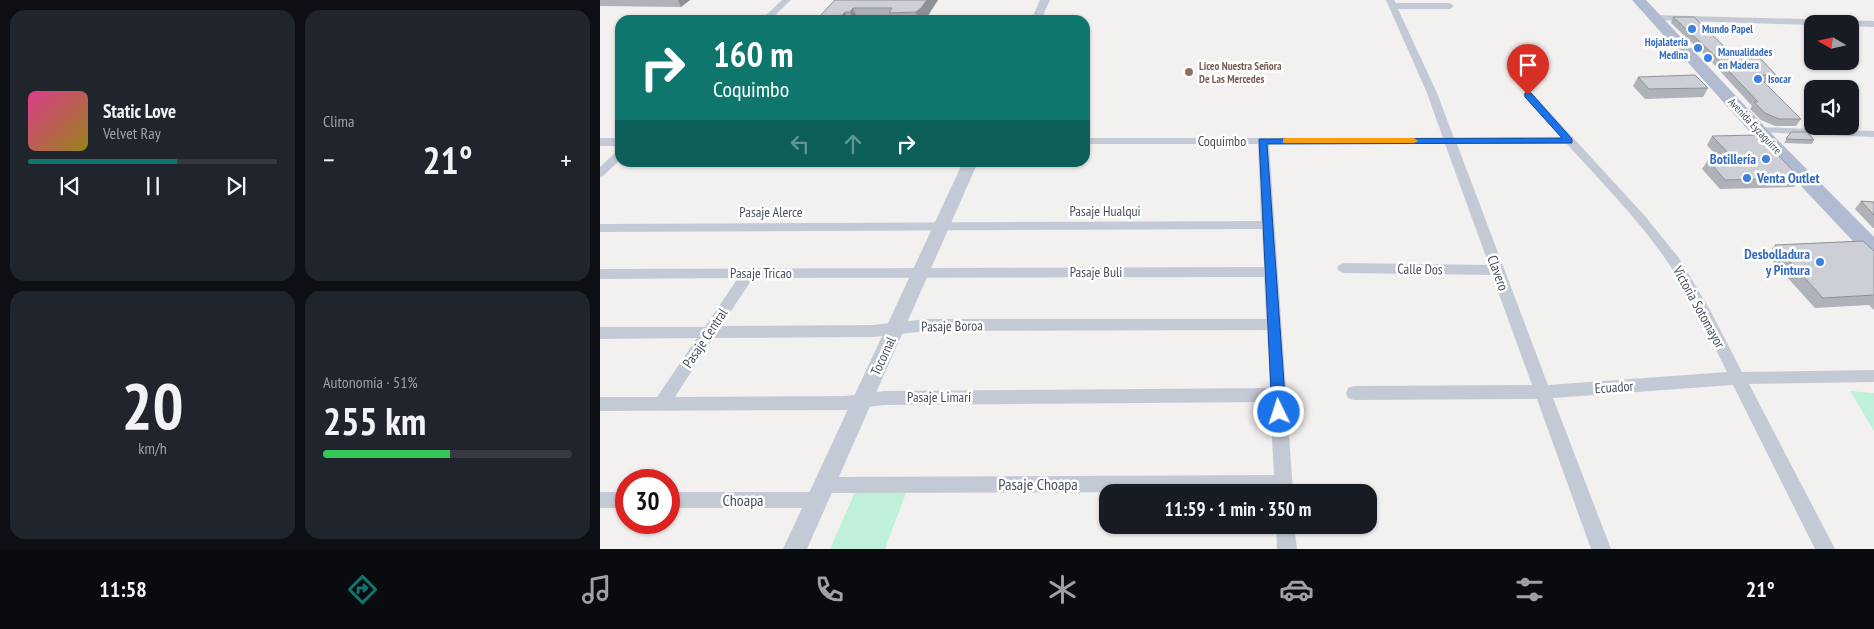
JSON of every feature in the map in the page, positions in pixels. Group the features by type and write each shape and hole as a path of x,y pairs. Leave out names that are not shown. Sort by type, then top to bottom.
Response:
{"main road":[{"name":"Avenida Eyzaguirre","path":"1639,0 1758,130 1867,234 1874,250"}],"street":[{"path":"771,15 787,0"},
{"path":"1038,15 1045,0"},
{"path":"1391,3 1450,6"},
{"name":"Clavero","path":"1391,3 1423,72 1601,549"},
{"path":"1655,18 1874,24"},
{"name":"Victoria Sotomayor","path":"1528,95 1640,218 1674,261 1703,310 1825,549"},
{"path":"1758,130 1874,134"},
{"name":"Coquimbo","path":"1090,141 1569,141"},
{"path":"1263,141 1283,484"},
{"path":"600,142 615,142"},
{"path":"600,173 615,159"},
{"name":"Tocornal","path":"795,549 970,167"},
{"name":"Pasaje Hualqui","path":"942,227 1268,226"},
{"name":"Pasaje Alerce","path":"600,228 942,227"},
{"name":"Calle Dos","path":"1344,268 1497,270"},
{"name":"Pasaje Buli","path":"921,272 1270,272"},
{"name":"Pasaje Tricao","path":"600,274 921,272"},
{"name":"Pasaje Central","path":"661,404 749,274"},
{"name":"Pasaje Boroa","path":"600,333 874,331 936,325 1273,324"},
{"name":"Ecuador","path":"1354,393 1543,392 1737,378 1874,376"},
{"name":"Pasaje Limarí","path":"600,404 845,403 884,398 1278,395"},
{"name":"Pasaje Choapa","path":"821,492 1099,490"},
{"name":"Choapa","path":"680,499 821,492"},
{"path":"600,500 615,500"},
{"path":"1286,534 1287,549"}],"green space":[{"path":"1850,391 1874,393 1874,431"},
{"path":"855,492 906,493 885,549 830,549"}],"building":[{"path":"835,0 927,0 916,12 889,13 892,8 853,8 850,12 845,12 842,15 821,15"},
{"path":"1673,17 1694,17 1735,57 1759,57 1776,75 1757,75 1801,119 1779,119 1765,113 1754,102 1758,102 1712,53"},
{"path":"1695,75 1708,88 1649,89 1638,77"},
{"path":"1791,132 1804,132 1804,135 1810,135 1814,140 1786,139"},
{"path":"1759,135 1800,178 1725,180 1708,160 1734,159 1712,136"},
{"path":"1861,201 1874,202 1874,215"},
{"path":"1863,241 1874,251 1874,295 1823,298 1775,245"}],"slow traffic":[{"path":"1286,141 1414,141"}],"place":[{"name":"Mundo Papel","path":"1692,29"},
{"name":"Hojalatería Medina","path":"1698,48"},
{"name":"Manualidades en Madera","path":"1708,58"},
{"name":"Liceo Nuestra Señora De Las Mercedes","path":"1189,72"},
{"name":"Isocar","path":"1758,79"},
{"name":"Botillería","path":"1766,159"},
{"name":"Venta Outlet","path":"1747,178"},
{"name":"Desbolladura y Pintura","path":"1820,262"}],"route":[{"path":"1279,412 1263,141 1569,141 1528,95"}]}
